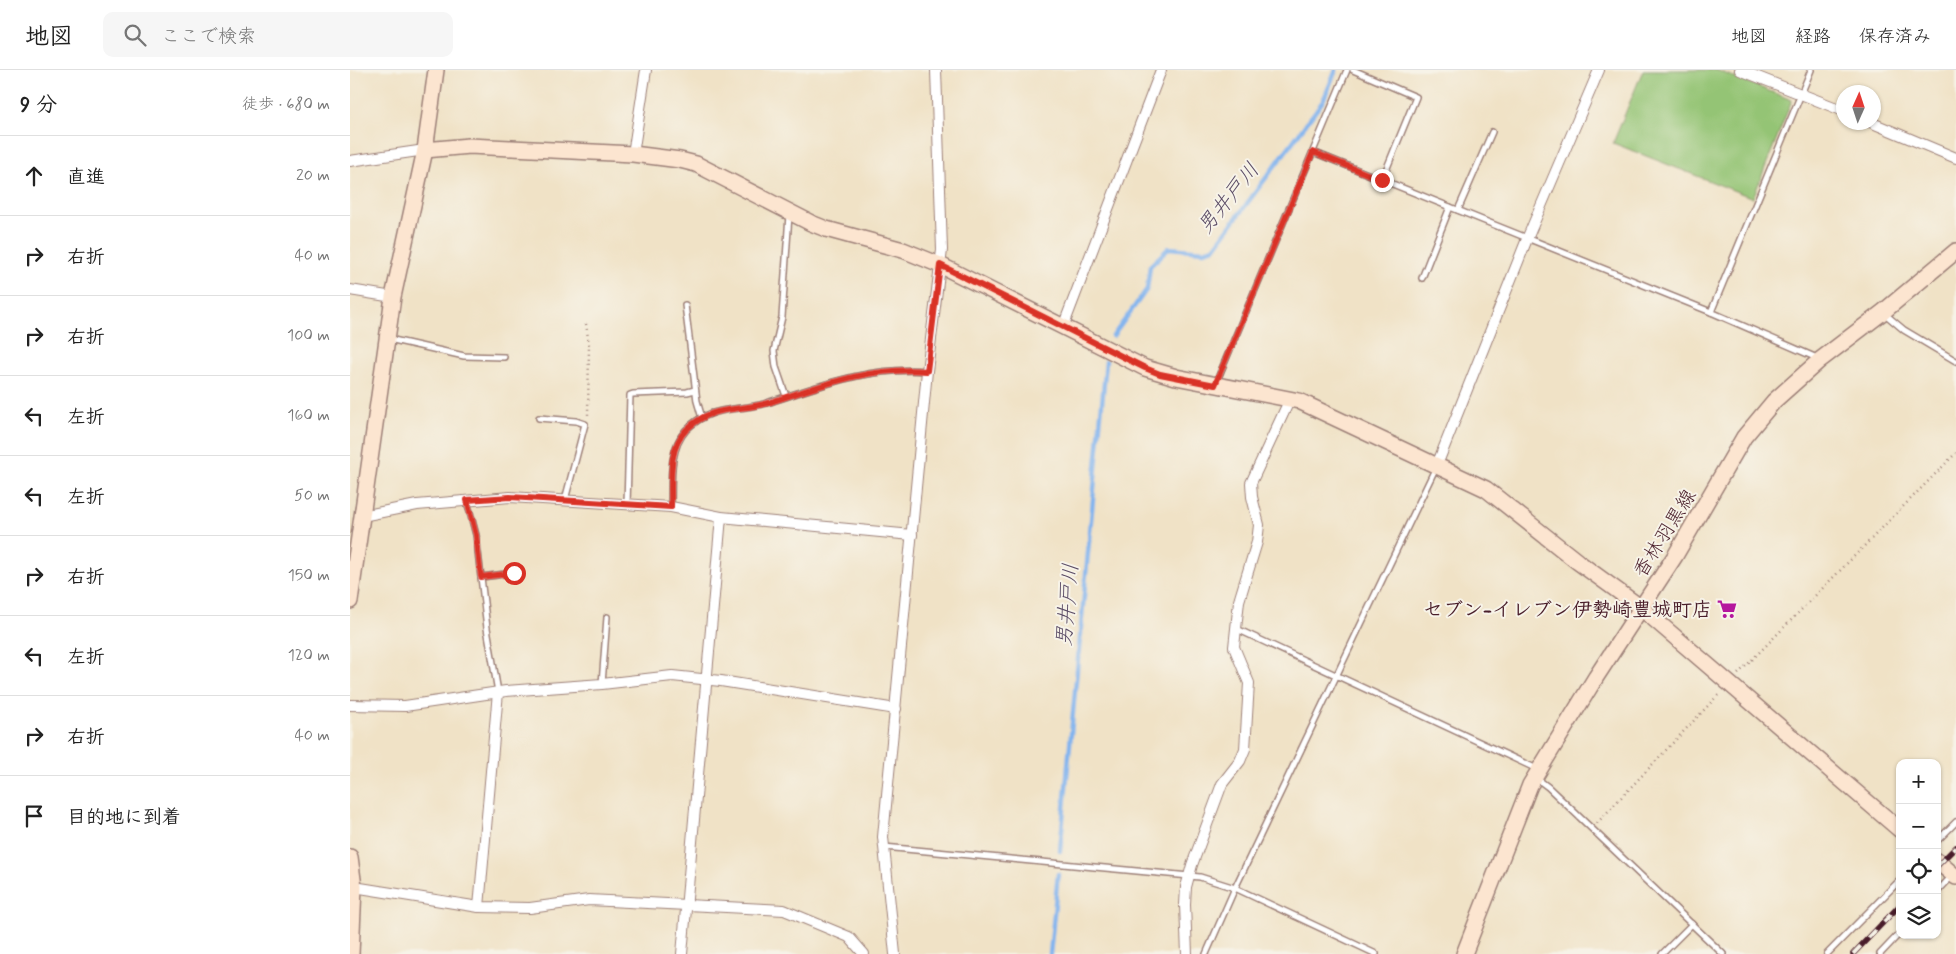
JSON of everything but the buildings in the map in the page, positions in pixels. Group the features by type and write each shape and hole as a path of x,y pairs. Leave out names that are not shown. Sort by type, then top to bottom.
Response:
{"street":[{"path":"350,601 393,297 425,150 436,70"},
{"path":"633,154 646,70"},
{"path":"895,954 884,847 927,371 942,250 936,70"},
{"path":"1063,327 1161,70"},
{"path":"1437,465 1527,239 1599,70"},
{"path":"1740,70 1836,108"},
{"path":"1881,127 1956,158"},
{"path":"350,161 425,150 469,146 633,154 696,164 826,229 903,250 940,265 1160,374 1290,399 1315,407 1486,489 1578,562 1640,607 1896,827"},
{"name":"香林羽黒線","path":"1464,954 1530,785 1640,607 1675,556 1744,437 1774,401 1820,360 1883,312 1956,251"},
{"path":"350,290 393,297"},
{"path":"1187,954 1185,905 1189,875 1222,784 1240,761 1245,750 1249,683 1234,647 1239,601 1257,542 1259,526 1252,497 1251,483 1290,399"},
{"path":"362,516 417,505 510,497 671,507 721,517 912,535"},
{"path":"682,954 721,517"},
{"path":"350,705 405,706 498,692 602,684 672,676 707,679 896,709"},
{"path":"479,907 498,692"},
{"path":"350,858 354,887 351,954"},
{"path":"1941,864 1955,875"},
{"path":"354,887 479,907 530,908 589,900 784,910 849,937 864,954"}],"lane":[{"path":"1215,385 1347,70"},
{"path":"1353,70 1416,97 1382,180"},
{"path":"1711,312 1811,70"},
{"path":"1458,210 1492,132"},
{"path":"1313,152 1711,312 1820,360"},
{"path":"1422,278 1450,207"},
{"path":"786,396 776,367 774,351 782,317 790,212"},
{"path":"685,305 695,390 702,418"},
{"path":"1883,312 1904,330 1956,361"},
{"path":"387,338 464,356 504,357"},
{"path":"671,507 673,456 677,443 685,431 702,418 726,409 765,403 858,374 913,370 927,371"},
{"path":"627,505 630,395 695,390"},
{"path":"539,418 576,421 585,424 565,501"},
{"path":"1206,954 1235,888 1437,465"},
{"path":"467,500 476,535 487,628 498,692"},
{"path":"481,577 514,573"},
{"path":"602,684 607,617"},
{"path":"1236,629 1537,774 1548,787 1723,954"},
{"path":"1941,837 1956,822"},
{"path":"884,847 1189,875 1235,888 1376,954"},
{"path":"1941,888 1955,875"},
{"path":"1827,954 1896,884"},
{"path":"1662,954 1692,924"},
{"path":"1880,954 1896,936"}],"path":[{"path":"585,424 588,416 589,366 586,324"},
{"path":"1592,829 1729,683 1956,453"}],"green space":[{"path":"1643,70 1716,70 1792,100 1753,198 1613,143"}],"waterway":[{"name":"男井戸川","path":"1113,336 1147,289 1150,266 1169,248 1204,251 1214,248 1323,101 1336,70"},
{"name":"男井戸川","path":"1060,851 1106,361"},
{"name":"男井戸川","path":"1050,954 1058,874"}],"railway":[{"path":"1941,862 1956,847"},
{"path":"1853,954 1896,909"}],"place":[{"name":"セブン-イレブン伊勢崎豊城町店","path":"1727,609"}],"route":[{"path":"514,573 481,577 476,535 467,500 510,497 671,507 673,456 677,443 685,431 702,418 726,409 765,403 858,374 913,370 927,371 940,265 1145,368 1160,374 1215,385 1313,152 1382,180"}]}
